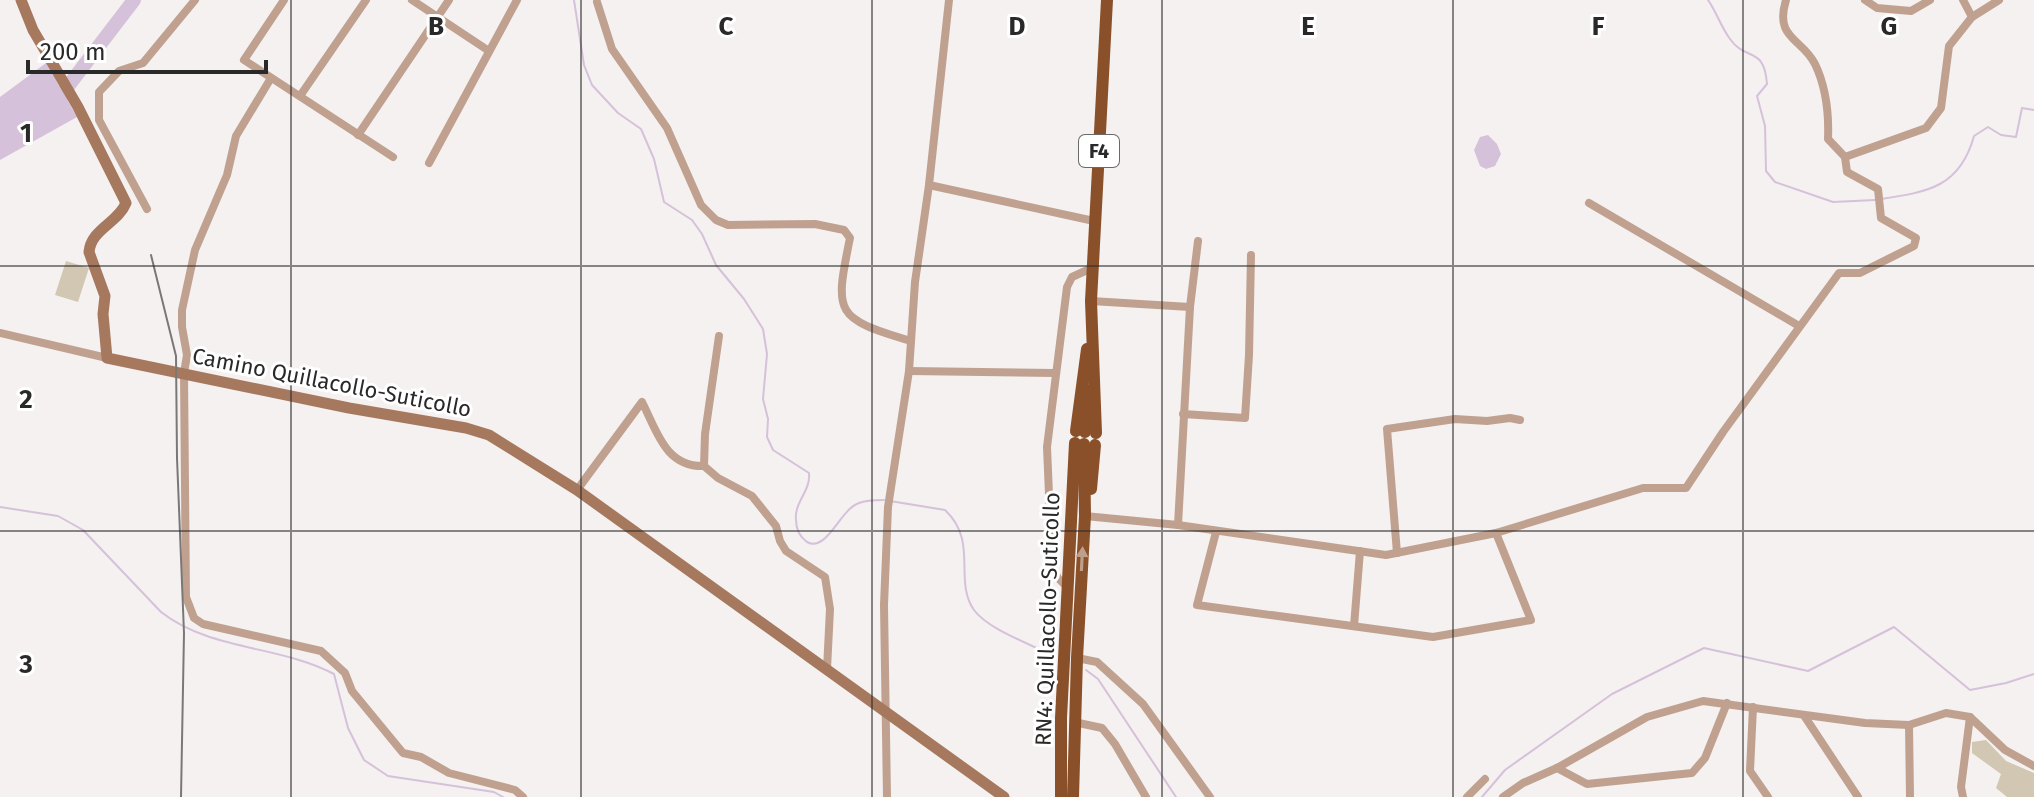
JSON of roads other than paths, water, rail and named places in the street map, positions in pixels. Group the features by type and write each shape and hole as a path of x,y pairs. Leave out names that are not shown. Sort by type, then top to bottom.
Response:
{"highway":[{"name":"F4","path":"1085,438 1107,0"},
{"name":"F4","path":"1085,438 1080,388 1091,326"},
{"name":"RN4: Quillacollo-Suticollo","path":"1073,797 1085,516 1085,438"},
{"name":"RN4: Quillacollo-Suticollo","path":"1061,797 1069,588 1085,438"},
{"path":"1074,772 1080,797"},
{"path":"1053,797 1061,783"}],"main road":[{"path":"21,0 33,30 78,107 126,203 89,245 105,296 103,314 107,358"},
{"name":"Camino Quillacollo-Suticollo","path":"107,358 244,388 477,431 509,445 577,490 1004,797"}],"street":[{"path":"147,209 99,120 99,92 119,71 143,63 195,0"},
{"path":"284,0 244,60 393,157"},
{"path":"300,96 366,0"},
{"path":"412,0 489,51"},
{"path":"358,135 449,0"},
{"path":"429,163 517,0"},
{"path":"887,797 884,605 888,507 909,371 915,282 949,0"},
{"path":"1085,516 1178,525 1386,555 1496,533 1643,488 1686,488 1839,273 1860,273 1914,246 1916,238 1881,218 1878,189 1847,172 1845,157 1828,139 1828,116 1821,81 1813,61 1791,40 1781,15 1786,0"},
{"path":"1865,0 1877,8 1911,11 1930,0"},
{"path":"1963,0 1972,17"},
{"path":"1845,157 1926,128 1941,108 1949,46 1972,17 1999,0"},
{"path":"597,2 612,49 667,128 707,213 728,225 815,224 844,230 850,238 841,290 846,310 866,327 911,341"},
{"path":"271,78 236,136 227,175 195,250 182,310 187,355 184,373 186,597 194,618 203,624 321,651 345,673 352,691 403,753 421,757 449,773 515,790 523,797"},
{"path":"929,185 1094,221"},
{"path":"1589,203 1799,326"},
{"path":"1178,525 1190,307 1198,241"},
{"path":"1183,414 1245,418 1251,255"},
{"path":"1069,588 1058,578 1052,566 1047,447 1067,287 1072,277 1094,267"},
{"path":"1091,301 1190,307"},
{"path":"0,333 107,358"},
{"path":"704,466 705,434 719,336"},
{"path":"909,371 1054,373"},
{"path":"577,490 642,402 669,453 692,466 704,466 718,478 752,496 776,526 786,551 825,577 830,609 827,669"},
{"path":"1397,553 1387,429 1455,419 1520,420"},
{"path":"1216,532 1197,605 1433,637 1531,620 1496,533"},
{"path":"1354,626 1360,551"},
{"path":"1077,658 1097,662 1143,704 1210,797"},
{"path":"1503,797 1523,783 1557,768 1647,717 1703,701 1805,717 1909,725 1946,713 1970,717 2005,750 2034,766"},
{"path":"1557,768 1587,784 1692,773 1705,758 1727,703"},
{"path":"1753,707 1750,771 1768,797"},
{"path":"1805,717 1855,794 1843,797"},
{"path":"1963,797 1961,787 1970,717"},
{"path":"1074,722 1102,728 1146,797"},
{"path":"1909,725 1910,797"},
{"path":"1467,797 1485,779"}],"waterway":[{"path":"59,98 134,0"},
{"path":"574,0 584,65 592,85 618,113 641,129 654,159 664,202 692,220 716,265 744,299 763,329 767,354 763,399 768,419 767,437 773,450 809,473 808,485 796,514 800,535 814,544 827,536 852,507 865,501 884,500"},
{"path":"1708,0 1730,39 1758,59 1765,72 1767,84 1757,96 1765,126 1766,171 1775,182 1833,202 1875,200"},
{"path":"1881,199 1940,184 1960,166 1974,136 1988,127 2001,135 2016,137 2022,108 2034,110"},
{"path":"890,501 945,510 961,535 965,586 974,610 997,629 1045,652"},
{"path":"0,507 58,516 83,530 161,612 181,625 201,634 291,658 334,674 348,728 364,760 388,776 494,792 503,797"},
{"path":"1482,797 1505,770 1612,694 1704,648 1808,671 1894,627 1970,690 2034,674"},
{"path":"1086,670 1098,679 1176,797"}],"tram line":[{"path":"151,255 176,356 184,633 181,797"}]}
